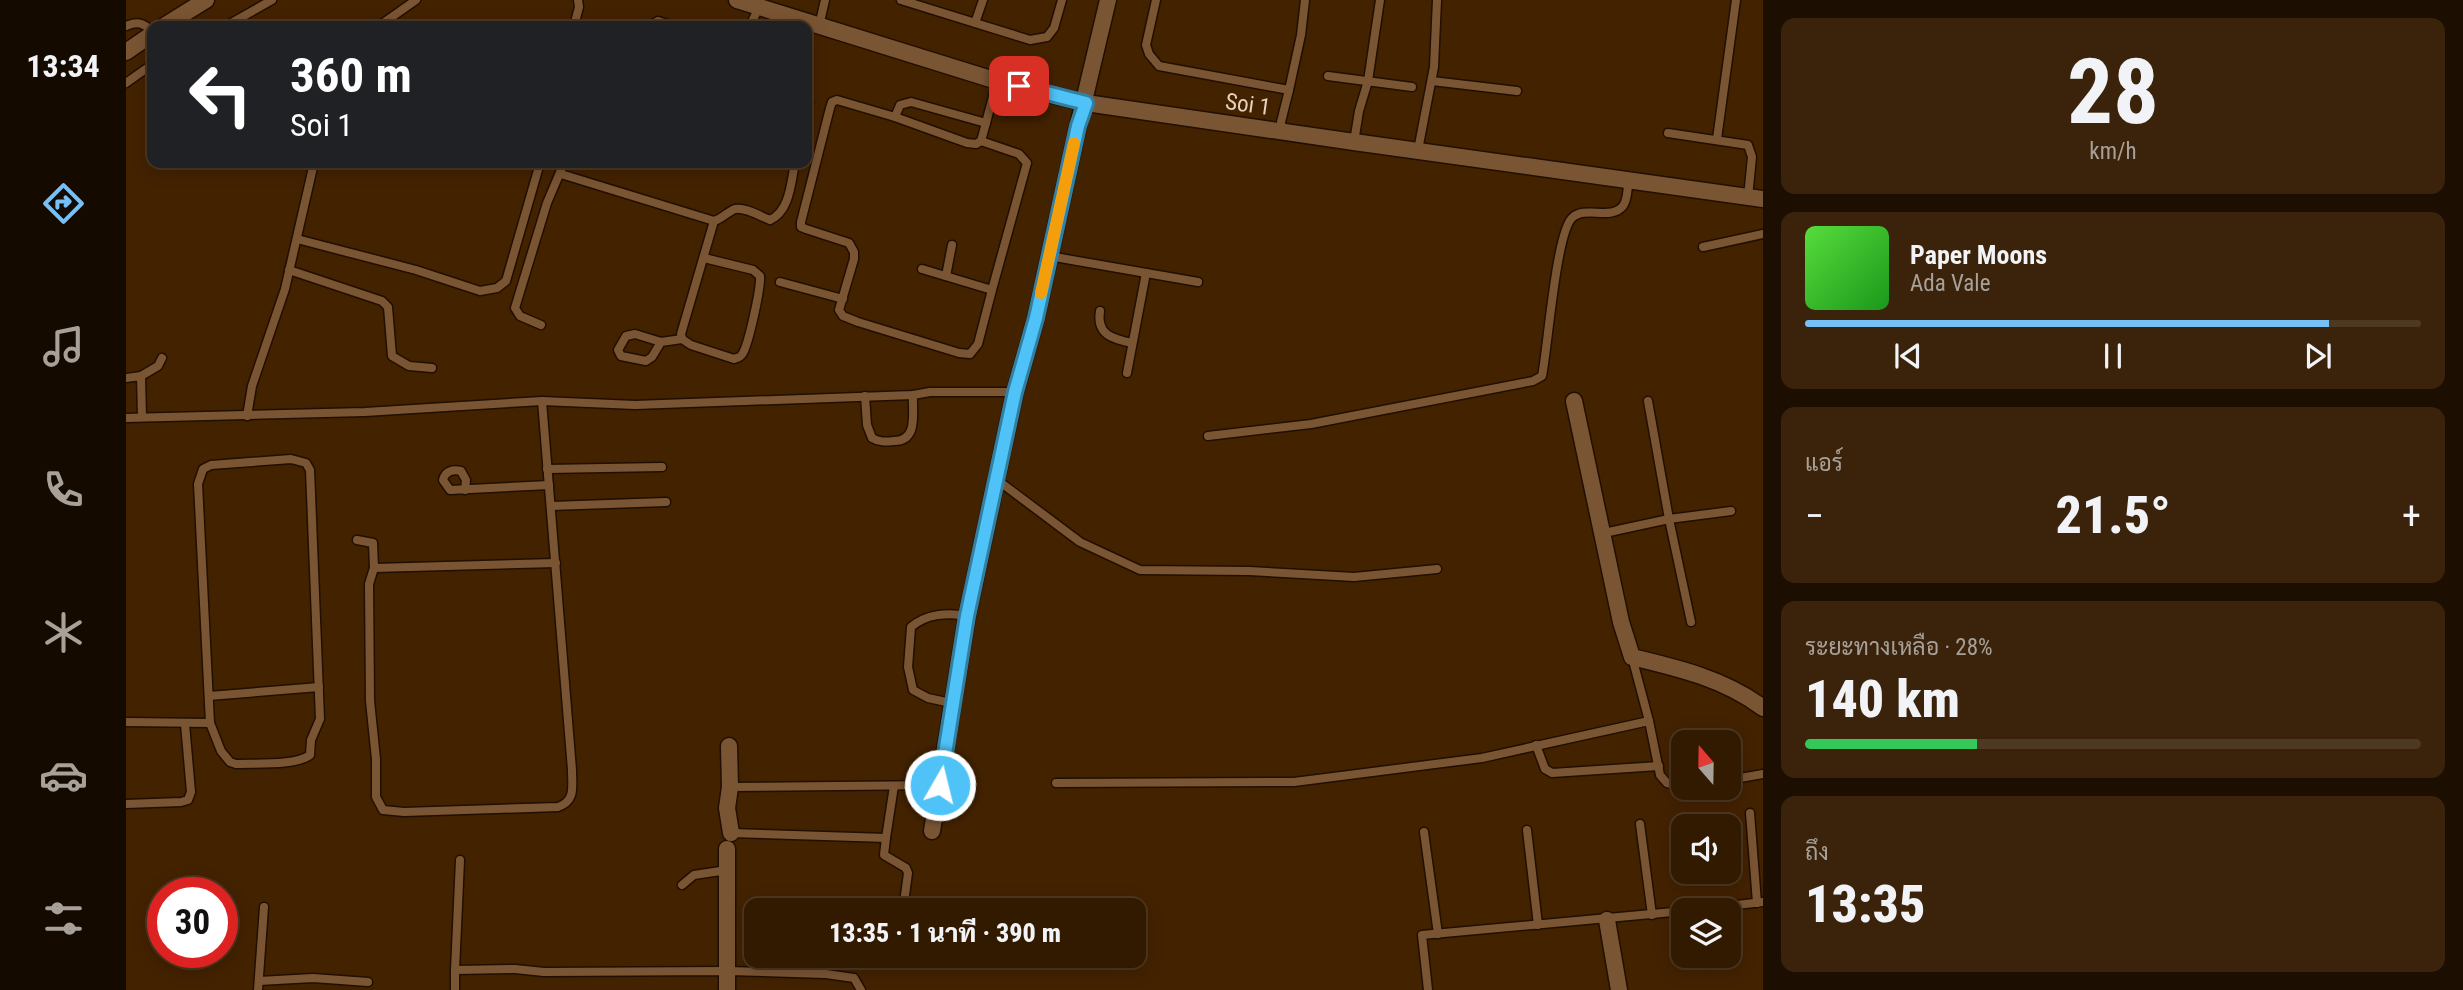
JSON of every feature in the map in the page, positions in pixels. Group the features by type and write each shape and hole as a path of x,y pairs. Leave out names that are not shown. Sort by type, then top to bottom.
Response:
{"street":[{"path":"172,21 206,0"},
{"name":"Soi 1","path":"737,0 803,21"},
{"path":"932,831 935,785 996,479 1015,392 1036,318 1108,0"},
{"name":"Soi 1","path":"812,24 997,81 1086,103 1756,198"},
{"path":"126,52 147,37"},
{"path":"1574,401 1621,622 1632,657 1731,687 1763,708"},
{"path":"727,990 729,746"},
{"path":"1607,920 1619,990"}],"lane":[{"path":"235,21 272,0"},
{"path":"386,21 416,0"},
{"path":"575,21 578,0"},
{"path":"819,26 825,0"},
{"path":"901,0 916,2 1030,40 1047,37 1055,28 1062,0"},
{"path":"975,23 983,0"},
{"path":"1156,0 1146,45 1149,54 1159,66 1289,90"},
{"path":"1282,132 1301,35 1304,0"},
{"path":"1353,142 1368,81 1380,0"},
{"path":"1418,150 1432,81 1437,0"},
{"path":"1717,139 1736,0"},
{"path":"752,21 759,7"},
{"path":"126,26 135,22 143,23 147,27"},
{"path":"126,83 147,68"},
{"path":"1328,76 1412,87"},
{"path":"981,141 1019,154 1027,163 978,344 970,354 959,353 843,316 839,310 854,259 852,248 849,243 801,227 832,102 837,100 976,144 981,141 997,81"},
{"path":"1432,81 1517,91"},
{"path":"895,117 900,105 911,102 986,123"},
{"path":"1668,133 1745,143 1751,148 1756,198"},
{"path":"247,416 252,386 289,270 313,168"},
{"path":"297,239 480,291 488,291 506,281 539,168"},
{"path":"541,325 520,316 516,308 547,204 563,168"},
{"path":"561,174 714,221 722,219 734,209 742,209 770,220 777,217 786,204 794,168"},
{"path":"1208,436 1311,424 1533,381 1542,376 1559,249 1571,219 1580,213 1618,210 1625,204 1629,180"},
{"path":"682,339 683,323 714,221"},
{"path":"1703,247 1763,234"},
{"path":"946,276 952,245"},
{"path":"1049,256 1198,282"},
{"path":"660,342 652,357 646,361 621,356 618,350 623,340 635,334 660,342 682,339 691,345 734,359 741,356 761,279 759,273 704,258"},
{"path":"922,269 992,290"},
{"path":"289,270 382,301 388,307 392,356 409,366 432,368"},
{"path":"1126,373 1146,273"},
{"path":"780,282 843,299"},
{"path":"1100,311 1100,326 1103,332 1111,338 1132,343"},
{"path":"126,378 141,376 158,366 162,358"},
{"path":"141,376 142,417"},
{"path":"126,418 365,412 542,401 635,405 865,396 912,399 930,392 1015,392"},
{"path":"865,396 867,425 872,438 878,441 900,442 910,435 913,419 912,399"},
{"path":"357,540 373,543 374,568 369,584 370,701 376,797 383,810 404,812 558,807 568,802 572,796 572,770 542,401"},
{"path":"1648,401 1691,622"},
{"path":"291,459 306,463 310,470 320,719 311,740 310,755 287,761 230,762 221,751 210,723 209,696 198,484 203,469 211,465 291,459"},
{"path":"547,469 662,467"},
{"path":"996,479 1080,542 1140,570 1249,571 1354,578 1437,569"},
{"path":"466,490 549,485"},
{"path":"551,506 666,502"},
{"path":"1604,533 1669,519 1731,511"},
{"path":"374,568 556,563"},
{"path":"951,703 928,698 913,690 908,667 911,627 920,618 956,613 967,616"},
{"path":"1632,657 1660,775 1671,784"},
{"path":"209,696 319,687"},
{"path":"1056,783 1294,782 1482,758 1649,721"},
{"path":"126,722 210,723"},
{"path":"126,804 188,800 191,792 185,724"},
{"path":"1536,745 1545,769 1552,773 1659,766"},
{"path":"1741,778 1763,774"},
{"path":"730,787 935,785"},
{"path":"894,786 884,855 906,868 908,873 905,898"},
{"path":"1741,904 1760,902 1750,813"},
{"path":"1640,824 1652,915"},
{"path":"1527,830 1538,925"},
{"path":"1424,832 1438,934"},
{"path":"729,841 887,838"},
{"path":"455,990 460,860"},
{"path":"682,885 694,875 727,870"},
{"path":"264,907 259,986 313,978 368,982"},
{"path":"1428,990 1422,935 1671,913"},
{"path":"455,970 728,971 844,976 854,978 862,990"}],"slow traffic":[{"path":"1041,293 1074,143"}],"route":[{"path":"940,785 951,703 972,588 1015,392 1036,318 1078,126 1086,103 1019,86"}]}
